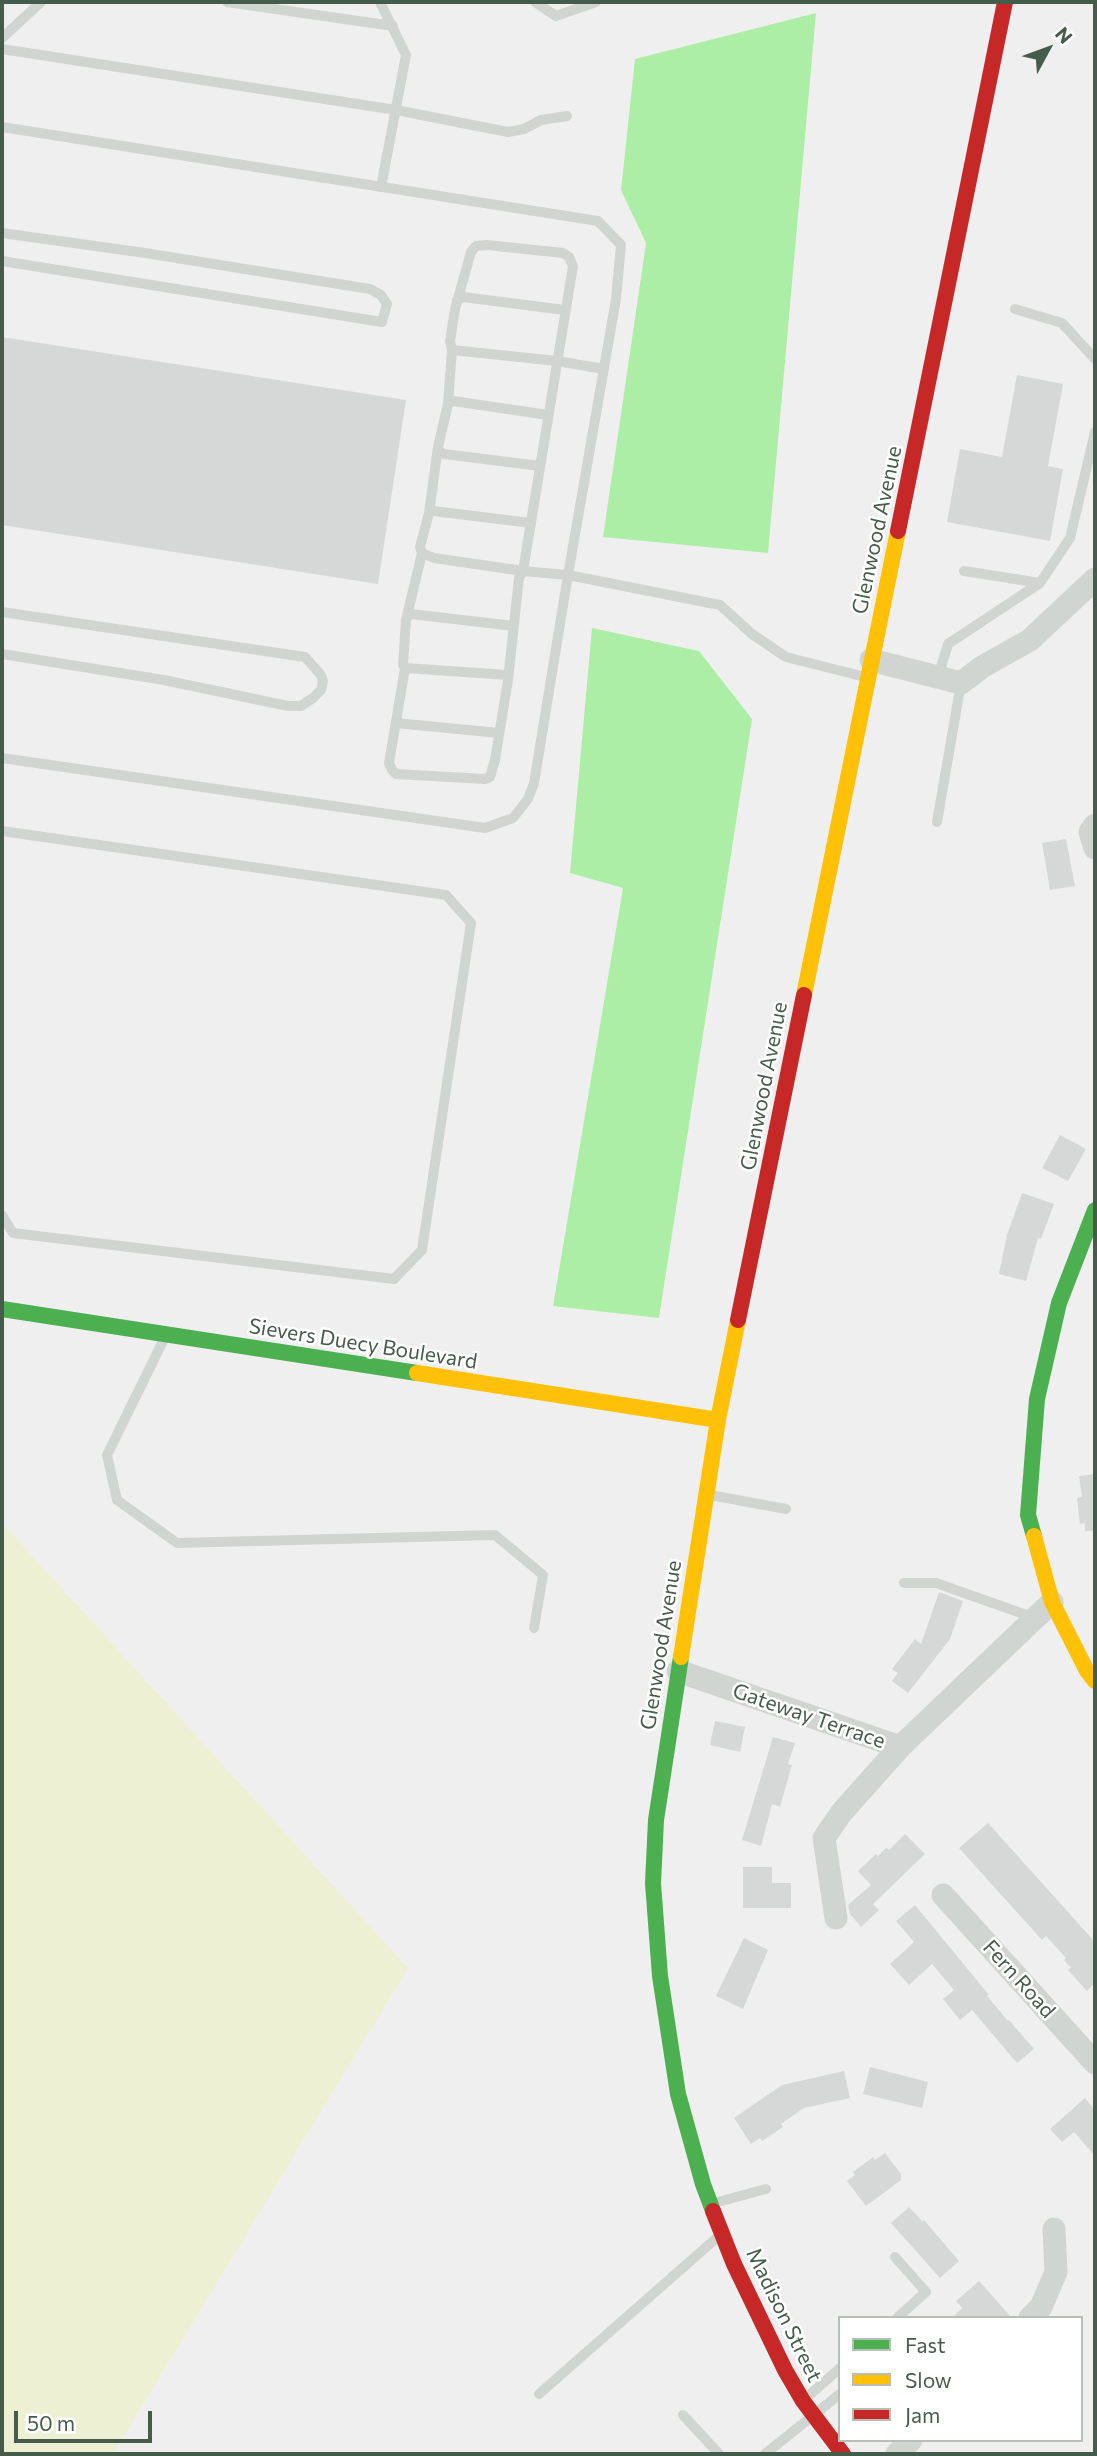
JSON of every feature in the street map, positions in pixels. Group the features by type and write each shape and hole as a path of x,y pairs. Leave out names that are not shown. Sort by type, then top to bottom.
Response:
{"street":[{"name":"Glenwood Avenue","path":"703,2184 678,2094 660,1976 653,1883 656,1820 718,1420 1005,2"},
{"path":"869,669 938,677 961,683 982,667 1030,640 1095,579"},
{"path":"1095,825 1090,832 1095,848"},
{"path":"1095,1210 1059,1303 1037,1399 1028,1515 1043,1610 1095,1681"},
{"name":"Sievers Duecy Boulevard","path":"2,1309 718,1420"},
{"name":"Gateway Terrace","path":"678,1671 900,1746 1043,1610"},
{"path":"836,1918 824,1838 842,1812 900,1746"},
{"name":"Fern Road","path":"943,1895 1095,2063"},
{"name":"Madison Street","path":"703,2184 734,2264 785,2370 803,2401 843,2454"},
{"path":"1032,2316 1041,2307 1056,2272 1054,2229"}],"lane":[{"path":"2,38 41,2"},
{"path":"227,2 393,26"},
{"path":"380,2 406,55 381,187"},
{"path":"535,2 556,16 596,2"},
{"path":"2,49 396,110 508,132 524,129 541,120 567,117"},
{"path":"2,127 598,220 621,245 616,299 534,783 528,799 513,818 485,828 2,758"},
{"path":"2,233 370,289 381,295 387,304 382,322 375,322 2,261"},
{"path":"422,553 408,616 403,665 405,668 389,763 396,774 479,779 490,777 508,675 519,578 523,570 573,266 569,257 563,253 487,245 476,246 471,252 457,300 450,341 452,350 448,404 444,412 429,513 419,547 422,553 427,557 523,570 568,575 720,605 752,634 786,657 869,669"},
{"path":"457,300 463,297 565,310"},
{"path":"1015,309 1062,323 1095,359"},
{"path":"452,350 557,361 604,369"},
{"path":"448,404 453,401 548,415"},
{"path":"938,677 948,643 1040,583 1070,538 1095,432"},
{"path":"439,451 443,454 540,466"},
{"path":"429,513 433,511 531,523"},
{"path":"964,571 1040,583"},
{"path":"2,612 306,657 323,681 321,690 313,698 301,706 288,706 164,680 2,654"},
{"path":"408,616 411,614 514,626"},
{"path":"405,668 508,675"},
{"path":"937,821 961,683"},
{"path":"396,723 499,733"},
{"path":"2,831 446,895 471,923 422,1250 394,1279 13,1233 2,1215"},
{"path":"167,1335 107,1455 117,1500 177,1543 495,1535 543,1574 534,1628"},
{"path":"706,1495 786,1509"},
{"path":"904,1583 936,1583 1043,1610"},
{"path":"711,2204 766,2189"},
{"path":"539,2394 722,2234"},
{"path":"895,2257 926,2292 899,2316"},
{"path":"803,2401 838,2370"},
{"path":"765,2454 838,2396"},
{"path":"683,2415 719,2454"}],"shaded area":[{"path":"816,13 768,553 603,537 646,243 621,190 635,59"},
{"path":"592,628 699,651 752,719 659,1318 553,1306 623,888 570,873"},
{"path":"2,1523 408,1968 113,2454 2,2454"}],"building":[{"path":"2,337 406,400 378,584 2,525"},
{"path":"1017,375 1063,384 1048,466 1063,469 1050,541 947,522 960,449 1002,457"},
{"path":"1066,839 1075,886 1050,890 1042,843"},
{"path":"1060,1135 1086,1149 1068,1181 1042,1168"},
{"path":"1022,1193 1054,1204 1041,1239 1038,1238 1026,1281 999,1274 1007,1235"},
{"path":"1095,1474 1095,1531 1085,1531 1085,1523 1080,1524 1077,1498 1082,1497 1079,1476"},
{"path":"939,1592 963,1601 950,1639 908,1693 892,1681 898,1673 892,1669 915,1639 921,1644"},
{"path":"715,1721 745,1727 740,1752 710,1745"},
{"path":"773,1737 795,1743 780,1807 772,1804 761,1846 742,1840"},
{"path":"988,1823 1095,1942 1095,1983 1087,1991 1068,1970 1071,1968 1064,1960 1066,1958 1046,1936 1042,1940 959,1848"},
{"path":"905,1834 925,1854 873,1904 879,1910 861,1927 850,1914 848,1905 871,1885 858,1871 876,1854 878,1856 886,1848 889,1850"},
{"path":"743,1867 772,1867 772,1883 791,1883 791,1908 743,1908"},
{"path":"915,1905 989,1995 987,1996 1034,2049 1017,2063 972,2010 960,2020 943,1999 954,1990 932,1964 909,1985 890,1964 914,1942 896,1921"},
{"path":"744,1938 768,1950 743,2009 716,1996"},
{"path":"870,2067 928,2082 922,2108 863,2094"},
{"path":"844,2071 850,2098 804,2108 762,2141 760,2138 751,2144 734,2118 782,2085"},
{"path":"1085,2098 1095,2110 1095,2156 1074,2132 1062,2142 1050,2129"},
{"path":"885,2153 901,2174 901,2180 866,2206 847,2181 855,2175 853,2172 873,2157 875,2160"},
{"path":"909,2207 923,2222 924,2220 959,2261 940,2278 891,2223"},
{"path":"979,2281 1010,2316 954,2316 962,2308 956,2301"}],"traffic: fast":[{"path":"1034,1536 1028,1515 1037,1399 1059,1303 1095,1210"},
{"path":"2,1309 417,1373"},
{"path":"681,1657 656,1820 653,1883 660,1976 678,2094 713,2211"}],"traffic: slow":[{"path":"804,995 898,531"},
{"path":"681,1657 718,1420 738,1320"},
{"path":"417,1373 718,1420"},
{"path":"1034,1536 1052,1602 1087,1671 1095,1681"}],"traffic: jam":[{"path":"898,531 1005,2"},
{"path":"738,1320 804,995"},
{"path":"713,2211 734,2264 785,2370 803,2401 843,2454"}]}
